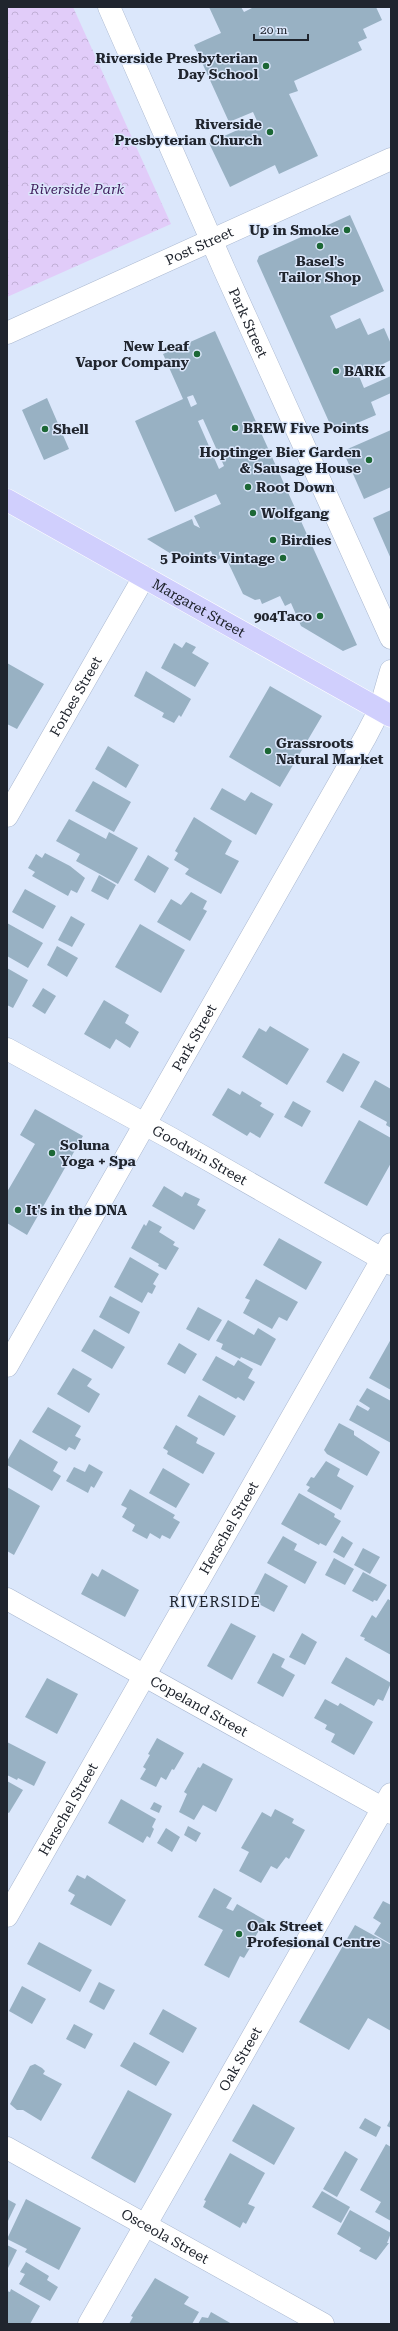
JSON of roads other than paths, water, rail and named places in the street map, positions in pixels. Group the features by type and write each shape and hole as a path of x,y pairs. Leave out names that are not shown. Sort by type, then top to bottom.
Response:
{"main road":[{"name":"Margaret Street","path":"7,500 144,577 387,709"}],"street":[{"name":"Park Street","path":"109,7 391,638"},
{"name":"Post Street","path":"7,333 391,159"},
{"name":"Forbes Street","path":"7,816 144,577"},
{"name":"Park Street","path":"7,1366 144,1125 387,709 391,671"},
{"name":"Goodwin Street","path":"7,1049 144,1125 388,1256"},
{"name":"Herschel Street","path":"7,1916 144,1676 388,1256"},
{"name":"Copeland Street","path":"7,1599 144,1676 388,1805"},
{"name":"Oak Street","path":"89,2324 388,1805"},
{"name":"Osceola Street","path":"7,2148 146,2224 323,2324"}],"place":[{"name":"Riverside Presbyterian Day School","path":"266,66"},
{"name":"Riverside Presbyterian Church","path":"270,132"},
{"name":"Up in Smoke","path":"347,230"},
{"name":"Basel's Tailor Shop","path":"320,246"},
{"name":"New Leaf Vapor Company","path":"197,354"},
{"name":"BARK","path":"336,371"},
{"name":"BREW Five Points","path":"235,428"},
{"name":"Shell","path":"45,429"},
{"name":"Hoptinger Bier Garden & Sausage House","path":"369,460"},
{"name":"Root Down","path":"248,487"},
{"name":"Wolfgang","path":"253,513"},
{"name":"Birdies","path":"273,540"},
{"name":"5 Points Vintage","path":"283,558"},
{"name":"904Taco","path":"320,616"},
{"name":"Grassroots Natural Market","path":"268,751"},
{"name":"Soluna Yoga + Spa","path":"52,1153"},
{"name":"It's in the DNA","path":"18,1210"},
{"name":"Oak Street Profesional Centre","path":"239,1934"}],"district":[{"name":"RIVERSIDE","path":"215,1602"}],"park label":[{"name":"Riverside Park","path":"77,189"}]}
